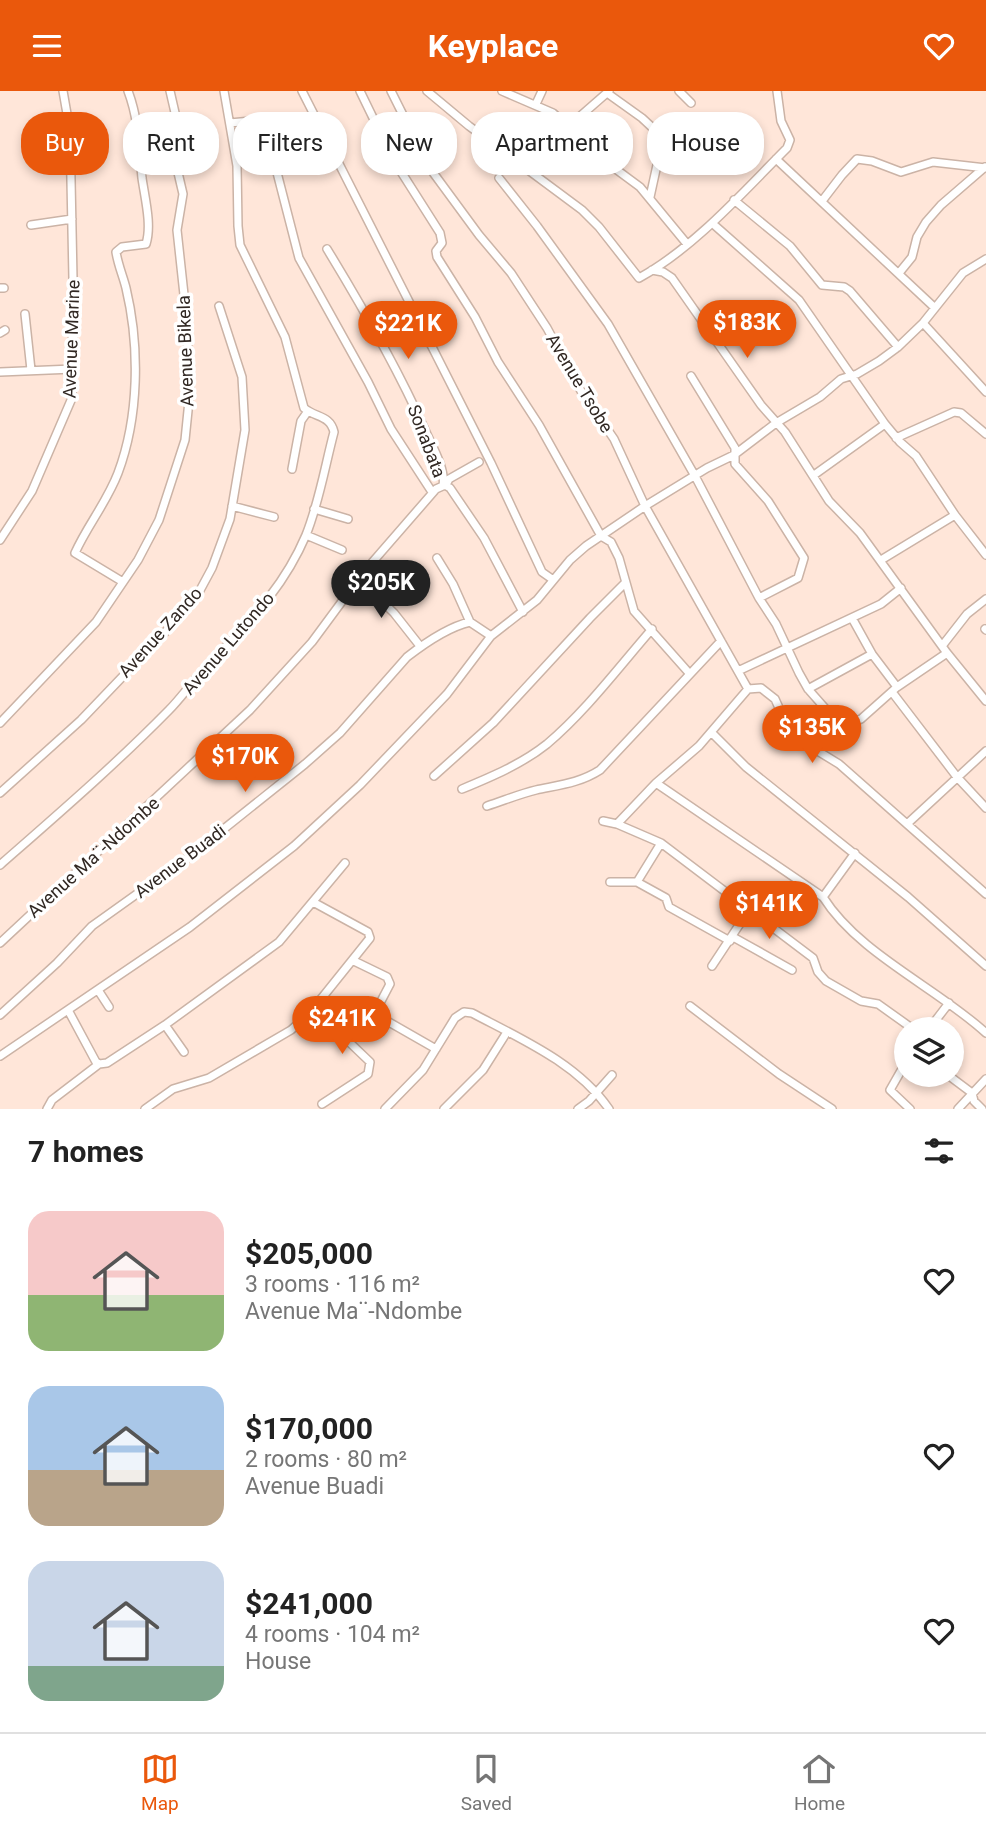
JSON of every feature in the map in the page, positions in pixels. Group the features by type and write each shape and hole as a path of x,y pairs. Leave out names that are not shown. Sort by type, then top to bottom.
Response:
{"street":[{"name":"Avenue Marine","path":"0,540 32,491 72,398 72,219 69,122 63,91"},
{"path":"123,582 75,554 118,474 132,427 133,337 126,286 117,252 122,247 146,244 148,220 140,141 134,106 128,91"},
{"name":"Avenue Bikela","path":"0,723 96,622 123,582 159,520 185,440 190,391 189,353 177,230 183,194 176,164 182,143 170,91"},
{"path":"224,91 237,166 237,226 240,245 285,337 302,404 308,411 301,421 292,469"},
{"path":"302,91 485,451 542,572 552,579"},
{"path":"360,91 393,159 440,233 442,243 436,251 437,257 475,317 498,362 539,425 601,535 611,542 624,571 634,611 689,673"},
{"name":"Avenue Tsobe","path":"391,91 429,167 511,273 614,439 645,506 748,689"},
{"path":"427,91 471,125"},
{"path":"502,91 551,112"},
{"path":"536,104 542,91"},
{"path":"679,91 691,103"},
{"path":"537,175 582,210 638,278 666,262 712,223 787,148 790,140 781,121 777,91"},
{"path":"586,112 608,92 657,132 657,165 650,197"},
{"path":"230,123 260,120 264,122 299,258 391,429 439,488 450,488 484,538 523,612"},
{"path":"776,159 935,308"},
{"path":"822,201 857,159 872,161 901,172 933,162 985,167"},
{"path":"899,273 912,257 917,237 933,213 985,167"},
{"path":"625,175 650,197 687,244"},
{"path":"499,178 608,324 695,476 808,688 839,724 845,725 861,719 945,650 967,614 986,599"},
{"path":"734,200 790,246 822,285 844,287 850,291 898,347"},
{"path":"31,225 72,219"},
{"path":"712,223 799,300 850,376 896,438 916,456 955,515 986,555"},
{"name":"Sonabata","path":"327,249 404,383 432,445 443,477 439,488"},
{"path":"0,1056 190,927 294,846 360,785 447,694 491,636 537,600 570,559 645,506 734,455 776,423 820,397 841,379 865,370 898,347 923,323 963,273 986,259"},
{"path":"666,262 669,275 785,432 829,501 860,533 945,650 986,701"},
{"path":"652,270 669,275"},
{"name":"Avenue Zando","path":"0,793 81,720 198,594 217,557 232,506 245,430 242,377 219,306"},
{"path":"25,314 31,370"},
{"path":"923,323 986,392"},
{"path":"0,372 73,369"},
{"path":"691,376 735,448 736,464 768,501 804,558 798,577 758,598"},
{"name":"Avenue Lutondo","path":"0,865 92,785 171,709 198,675 262,608 288,570 306,535 334,432 332,423 327,418 308,411"},
{"path":"896,438 954,412 961,413 986,434"},
{"path":"814,475 886,424"},
{"name":"Avenue Ma¨-Ndombe","path":"0,943 250,710 312,642 359,579 439,488 479,462"},
{"path":"232,506 274,517"},
{"path":"314,509 348,519"},
{"path":"881,560 955,515"},
{"path":"306,535 341,550"},
{"path":"437,558 453,584 470,622 491,636"},
{"path":"359,579 394,613 420,646"},
{"path":"434,776 493,723 625,583"},
{"path":"738,671 881,604 901,588"},
{"path":"852,618 895,689 957,777 986,808"},
{"name":"Avenue Buadi","path":"0,1015 57,963 92,926 191,856 305,764 340,733 407,657 420,646 470,622"},
{"path":"462,789 498,775 544,745 578,713 652,629"},
{"path":"487,806 588,778 600,770 721,641"},
{"path":"808,688 872,654"},
{"path":"617,824 656,783 699,746 748,689 761,688 769,692 784,719 803,742 839,764 986,894"},
{"path":"710,732 746,767 855,853 986,966"},
{"path":"907,824 986,751"},
{"path":"656,783 823,897 834,914 856,935 986,1033"},
{"path":"603,821 617,824 661,843 813,958 818,972 826,981 861,1000 878,1004 896,1017"},
{"path":"637,882 661,843"},
{"path":"823,897 855,853"},
{"path":"47,1109 52,1100 99,1065 107,1063 165,1025 260,958 279,942 345,863"},
{"path":"610,882 637,882 666,898 669,907 792,970"},
{"path":"145,1109 173,1089 209,1078 291,1030 309,1014 354,961 368,941 368,932 313,901"},
{"path":"712,966 749,911"},
{"path":"322,1104 368,1074 370,1062 347,1042 356,1026 373,1013 390,985 389,978 354,961"},
{"path":"98,990 109,1007"},
{"path":"938,1017 949,1003"},
{"path":"690,1006 822,1106 832,1109"},
{"path":"68,1010 99,1065"},
{"path":"385,1109 423,1070 455,1018 464,1012 472,1013 552,1056 596,1091 609,1109"},
{"path":"373,1013 436,1049"},
{"path":"165,1025 184,1052"},
{"path":"443,1109 483,1070 508,1032"},
{"path":"578,1109 589,1101 612,1075"},
{"path":"958,1109 986,1079"},
{"path":"894,1083 890,1090 910,1109"},
{"path":"964,1087 972,1093 974,1101 982,1109"}]}
